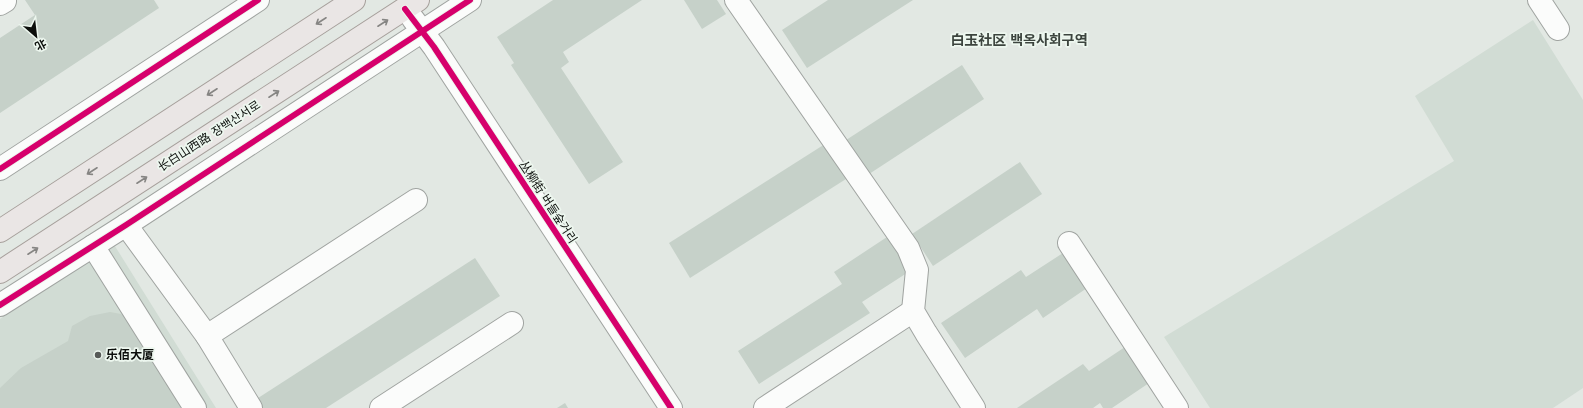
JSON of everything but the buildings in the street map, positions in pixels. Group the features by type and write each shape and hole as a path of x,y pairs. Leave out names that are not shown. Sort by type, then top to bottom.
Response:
{"main road":[{"path":"0,230 354,0"},
{"name":"长白山西路 장백산서로","path":"0,272 412,4"}],"street":[{"path":"0,4 5,1 4,0"},
{"path":"0,169 258,0"},
{"path":"0,305 126,225 470,0"},
{"path":"736,0 908,248 917,270 913,311 974,408"},
{"path":"1539,0 1558,29"},
{"name":"丛柳街 버들숲거리","path":"412,4 421,31 434,47 671,408"},
{"path":"207,336 416,200"},
{"path":"126,225 207,336 251,408"},
{"path":"1069,243 1177,408"},
{"path":"93,246 195,408"},
{"path":"765,408 913,311"},
{"path":"381,408 512,323"}],"shaded area":[{"path":"1533,20 1583,100 1583,388 1553,408 1210,408 1164,337 1454,161 1415,96"},
{"path":"113,243 216,408 0,408 0,319"}],"cycle path":[{"path":"0,169 258,0"},
{"path":"0,305 126,225 470,0"},
{"path":"405,9 434,47 671,408"}],"place":[{"name":"乐佰大厦","path":"98,355"}],"district":[{"name":"白玉社区 백옥사회구역","path":"1019,40"}]}
